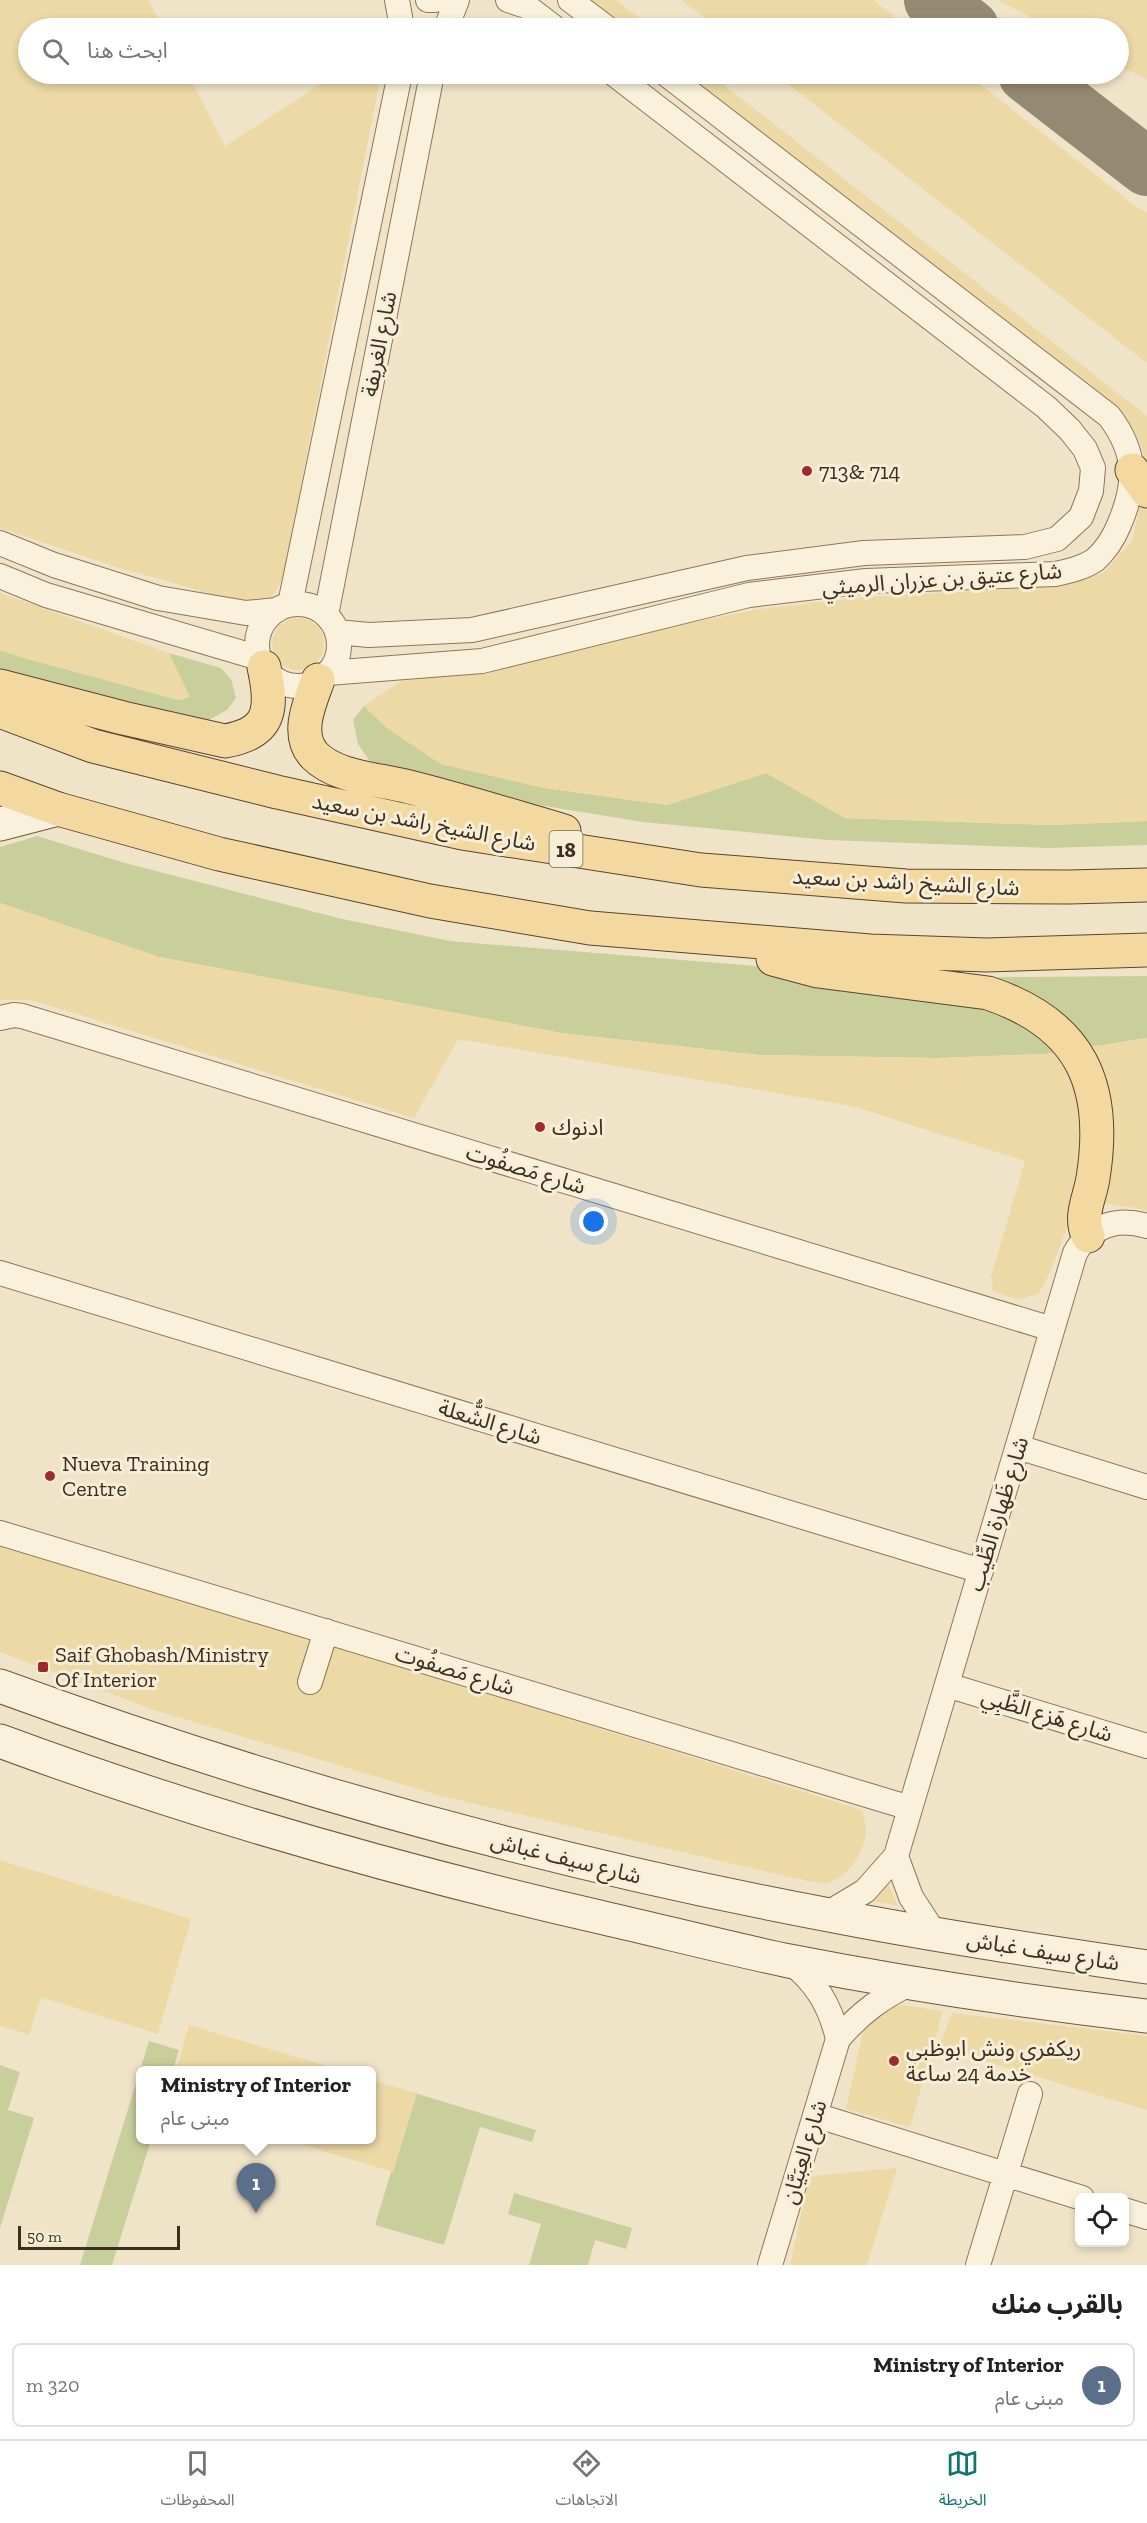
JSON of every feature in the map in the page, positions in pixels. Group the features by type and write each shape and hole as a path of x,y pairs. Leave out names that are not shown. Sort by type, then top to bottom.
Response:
{"main road":[{"path":"0,686 123,718 225,741 242,738 260,728 267,717 269,700 261,663"},
{"path":"323,677 307,712 305,733 313,754 325,764 343,772 408,787 701,870"},
{"name":"شارع الشيخ راشد بن سعيد","path":"0,711 93,746 277,792 462,833 701,870 906,886 1147,885"},
{"path":"0,788 58,809 219,854 430,901 590,928 870,951 987,955 1147,950"},
{"path":"727,941 769,958 818,971 988,993 1015,1002 1039,1016 1060,1034 1077,1056 1090,1081 1097,1108 1098,1138 1093,1180 1084,1218 1088,1236"}],"street":[{"path":"397,0 400,18"},
{"path":"428,0 435,0"},
{"path":"450,18 457,0"},
{"path":"508,0 526,6 542,18"},
{"path":"570,0 594,18"},
{"name":"شارع الغريفة","path":"283,607 398,84"},
{"name":"شارع الغريفة","path":"332,623 430,84"},
{"name":"شارع عتيق بن عزران الرميثي","path":"332,623 369,635 472,630 747,568 864,553 1025,547 1057,539 1081,517 1091,491 1093,468 1085,449 1070,430 1046,407 627,84"},
{"name":"شارع عتيق بن عزران الرميثي","path":"323,677 482,661 749,595 866,581 1055,574 1078,568 1096,559 1113,537 1132,488 1140,480 1121,432 1109,416 679,84"},
{"path":"0,543 54,565 158,598 246,614 303,604 316,607 332,623 338,654 323,677 300,685 282,683 261,663 46,595 0,576"},
{"path":"261,663 257,644 259,631 266,619 283,607"},
{"path":"0,824 58,809"},
{"path":"0,1010 0,1018"},
{"name":"شارع مَصفُوت","path":"0,1018 22,1016 1052,1329"},
{"path":"1087,1201 1113,1209 1118,1222"},
{"path":"1088,1236 1107,1224 1118,1222 1147,1226"},
{"name":"شارع ظَهارة الطِّيب","path":"825,1915 865,1891 896,1856 1075,1252 1088,1236"},
{"name":"شارع الشُّعلة","path":"0,1273 981,1572"},
{"path":"1017,1447 1147,1486"},
{"name":"شارع مَصفُوت","path":"0,1533 910,1808"},
{"path":"310,1682 326,1631"},
{"name":"شارع هَزع الظَّبِي","path":"947,1684 1147,1746"},
{"name":"شارع سيف غباش","path":"0,1686 169,1745 382,1810 489,1839 639,1875 825,1915 1147,1967"},
{"path":"0,1741 141,1790 315,1844 549,1905 789,1961 1023,2001 1147,2016"},
{"path":"896,1856 911,1897 935,1934"},
{"path":"789,1961 804,1972 824,1998 834,2021 838,2039"},
{"name":"شارع العِبَيَّان","path":"770,2265 838,2039 857,2018 880,2000 914,1982"},
{"path":"978,2265 1030,2094"},
{"path":"815,2115 1075,2196"},
{"path":"1129,2211 1147,2217"}],"green space":[{"path":"0,650 179,700 189,697 169,653 221,668 231,679 236,698 227,710 201,724 0,671"},
{"path":"364,706 387,728 441,764 545,788 667,805 766,773 845,818 1051,825 1147,821 1147,845 1048,848 827,840 643,822 502,799 371,763 358,744 353,720"},
{"path":"37,836 125,863 338,918 450,941 902,978 1147,976 1147,1038 1045,1054 936,1058 758,1055 561,1033 159,957 0,903 0,847"},
{"path":"149,2041 179,2050 174,2066 141,2066"},
{"path":"0,2065 20,2072 8,2110 34,2118 0,2228"},
{"path":"136,2083 136,2144 150,2144 112,2265 80,2265"},
{"path":"415,2093 536,2130 532,2142 480,2127 444,2245 375,2225"},
{"path":"514,2193 632,2228 626,2249 595,2240 588,2265 529,2265 541,2224 508,2214"}],"sand":[{"path":"0,0 148,0 158,18 18,18 18,84 193,84 225,146 321,84 379,84 283,577 272,598 244,603 116,567 0,528"},
{"path":"588,0 616,0 640,18 611,18"},
{"path":"681,0 873,0 896,18 705,18"},
{"path":"998,0 1147,0 1147,80 1129,70 1129,18 1032,18"},
{"path":"696,84 723,84 1147,416 1147,475 1142,446 1126,417"},
{"path":"788,84 980,84 1147,213 1147,363"},
{"path":"1140,504 1147,511 1147,821 1051,825 845,818 766,773 667,805 545,788 441,764 387,728 364,706 401,681 486,673 618,637 760,609 865,597 1064,586 1103,573 1132,541"},
{"path":"0,593 169,653 190,697 179,700 0,650"},
{"path":"293,618 303,618 312,622 320,630 324,644 320,658 312,666 303,670 293,670 284,666 276,658 272,649 272,639 276,630 284,622"},
{"path":"0,903 159,957 561,1033 758,1055 936,1058 1045,1054 1147,1038 1147,1211 1117,1205 1096,1205 1081,1210 1072,1220 1064,1235 1039,1293 1019,1300 993,1291 991,1277 1025,1161 852,1106 458,1039 414,1118 31,1000 0,1000"},
{"path":"0,1541 861,1810 865,1820 864,1842 854,1863 837,1879 824,1883 798,1879 441,1796 157,1711 0,1652"},
{"path":"0,1860 191,1919 158,2034 41,1997 29,2035 0,2026"},
{"path":"883,1872 898,1906 852,1897"},
{"path":"901,2005 943,2011 910,2127 846,2109 864,2028 877,2010"},
{"path":"952,2013 1147,2036 1147,2110 939,2047"},
{"path":"189,2025 327,2066 177,2066"},
{"path":"376,2081 417,2094 393,2172 300,2144 376,2144"},
{"path":"897,2168 867,2265 790,2265 810,2176"}],"taxiway":[{"path":"933,0 957,18"},
{"path":"1040,84 1147,167"}],"place":[{"name":"713& 714","path":"807,471"},
{"name":"ادنوك","path":"540,1127"},
{"name":"Nueva Training Centre","path":"50,1476"},
{"name":"Saif Ghobash/Ministry Of Interior","path":"43,1667"},
{"name":"ريكفري ونش ابوظبي خدمة 24 ساعة","path":"894,2061"},
{"name":"Ministry of Interior","path":"256,2213"}]}
